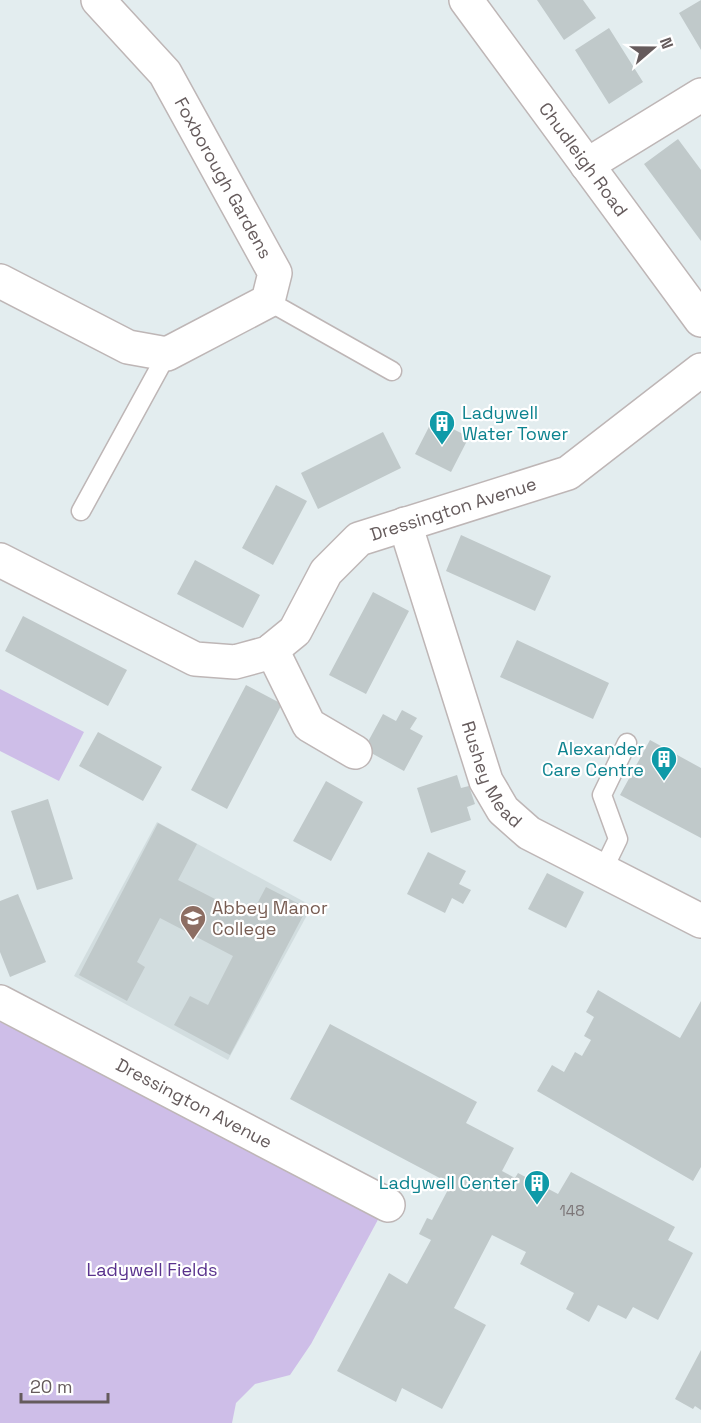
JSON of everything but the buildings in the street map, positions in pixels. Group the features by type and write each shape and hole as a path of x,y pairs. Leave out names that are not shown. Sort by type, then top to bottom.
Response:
{"street":[{"name":"Foxborough Gardens","path":"98,0 165,72 275,273 268,301"},
{"name":"Chudleigh Road","path":"466,0 701,320"},
{"path":"587,165 701,95"},
{"path":"0,281 128,347 167,354 268,301"},
{"name":"Dressington Avenue","path":"0,560 195,659 235,662 268,653 295,631 326,572 359,539 568,473 701,370"},
{"name":"Rushey Mead","path":"405,524 486,781 503,810 529,833 701,921"},
{"path":"272,650 309,725 355,752"},
{"name":"Dressington Avenue","path":"0,1002 388,1205"}],"lane":[{"path":"268,301 392,371"},
{"path":"81,511 167,354"},
{"path":"603,870 618,839 602,795 627,743"}],"shaded area":[{"name":"Abbey Manor College","path":"157,822 312,906 228,1060 74,976"}],"green space":[{"path":"0,689 84,732 59,781 0,751"},
{"name":"Ladywell Fields","path":"0,1022 381,1214 311,1344 290,1375 255,1384 236,1403 232,1423 0,1423"}],"place":[{"name":"Ladywell Water Tower","path":"442,446"},
{"name":"Alexander Care Centre","path":"664,782"},
{"name":"Abbey Manor College","path":"193,941"},
{"name":"Ladywell Center","path":"537,1206"}]}
